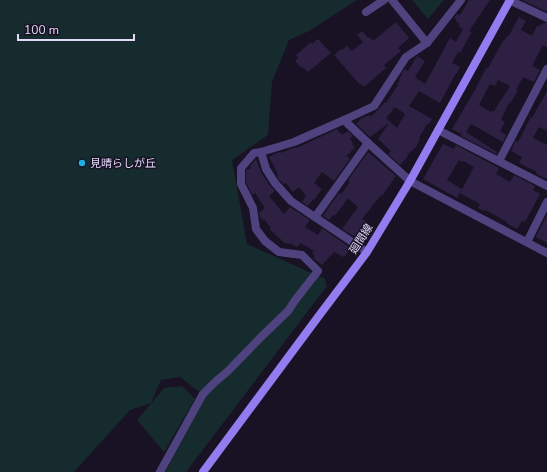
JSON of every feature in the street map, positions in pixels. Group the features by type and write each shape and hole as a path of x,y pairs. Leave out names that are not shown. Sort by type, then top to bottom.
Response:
{"street":[{"path":"366,12 384,0"},
{"path":"392,0 427,43"},
{"path":"160,472 204,394 288,311 318,272 302,255 280,252 265,241 256,229 253,208 241,184 241,168 254,153 294,142 374,106 406,57 427,43 461,0"},
{"path":"509,0 547,18"},
{"name":"廻間線","path":"203,472 368,252 410,181 509,0"},
{"path":"499,161 547,69"},
{"path":"344,120 368,144 410,181 547,253"},
{"path":"438,130 547,186"},
{"path":"315,217 368,144"},
{"path":"261,152 266,169 275,183 291,201 368,252"},
{"path":"527,242 547,202"}],"green space":[{"path":"0,0 357,0 309,31 289,40 272,82 268,135 232,160 247,244 325,279 327,286 186,472 165,472 206,397 180,377 161,380 151,403 130,410 74,472 0,472"},
{"path":"412,0 444,0 428,19"},
{"path":"182,386 195,399 164,452 137,420 164,388"}],"building":[{"path":"469,0 490,0 469,31 472,32 460,53 458,52 452,63 460,67 440,103 419,91 409,106 432,119 428,125 427,124 419,138 420,139 416,147 407,155 408,156 400,165 388,154 391,151 378,139 389,123 370,137 356,124 362,118 369,115 371,117 385,102 386,103 398,85 399,79 402,75 401,74 405,69 408,71 417,56 425,61 415,77 425,84 450,38 456,42 463,29 458,26 460,24 456,22 457,20 454,18 457,14 460,15","holes":["395,107 405,114 397,128 386,118"]},
{"path":"522,0 547,0 547,12"},
{"path":"519,17 526,21 521,30 532,36 537,26 539,27 541,24 547,23 547,47 543,45 532,66 540,70 534,82 523,77 516,90 518,90 510,104 509,103 501,120 505,122 500,131 506,135 503,142 471,124 466,132 497,152 496,154 461,136 462,134 452,129 486,68 488,68 503,41 507,36 508,37","holes":["498,80 510,86 494,112 491,112 479,105 490,84 495,86"]},
{"path":"396,22 409,38 398,48 401,51 384,65 386,68 364,87 361,84 360,85 334,55 347,46 352,51 363,42 357,35 362,31 373,41"},
{"path":"318,39 331,53 308,72 295,61 298,58 296,55 311,42 312,44"},
{"path":"547,91 547,131 539,127 533,138 547,145 546,179 536,174 537,172 519,163 522,157 511,151 515,141 518,142"},
{"path":"337,129 342,135 348,131 353,136 350,138 355,148 346,156 350,159 334,181 322,172 314,183 322,189 308,206 302,202 306,196 299,187 293,192 286,183 284,184 279,180 277,172 269,157 277,153 281,153 296,147 297,148"},
{"path":"443,144 454,149 456,145 499,168 496,174 510,182 514,175 535,186 533,190 540,194 525,222 522,221 517,229 485,210 484,211 478,208 480,204 460,193 474,167 463,161 462,162 459,160 447,180 462,189 457,198 423,179"},
{"path":"368,152 396,176 382,196 381,195 362,219 371,225 360,240 342,229 358,207 348,198 338,212 329,220 323,216 339,193 341,194 350,182 348,180"},
{"path":"256,159 261,172 275,191 269,196 284,214 290,207 310,220 305,227 318,235 322,228 349,247 347,250 349,250 345,256 343,257 334,252 322,265 313,258 315,256 312,254 314,251 301,243 297,247 290,243 286,244 270,230 271,228 264,219 263,221 259,213 265,208 255,193 252,195 246,182 246,170 251,168 250,166"},
{"path":"547,215 547,243 536,237"}],"place":[{"name":"見晴らしが丘","path":"82,163"}]}
